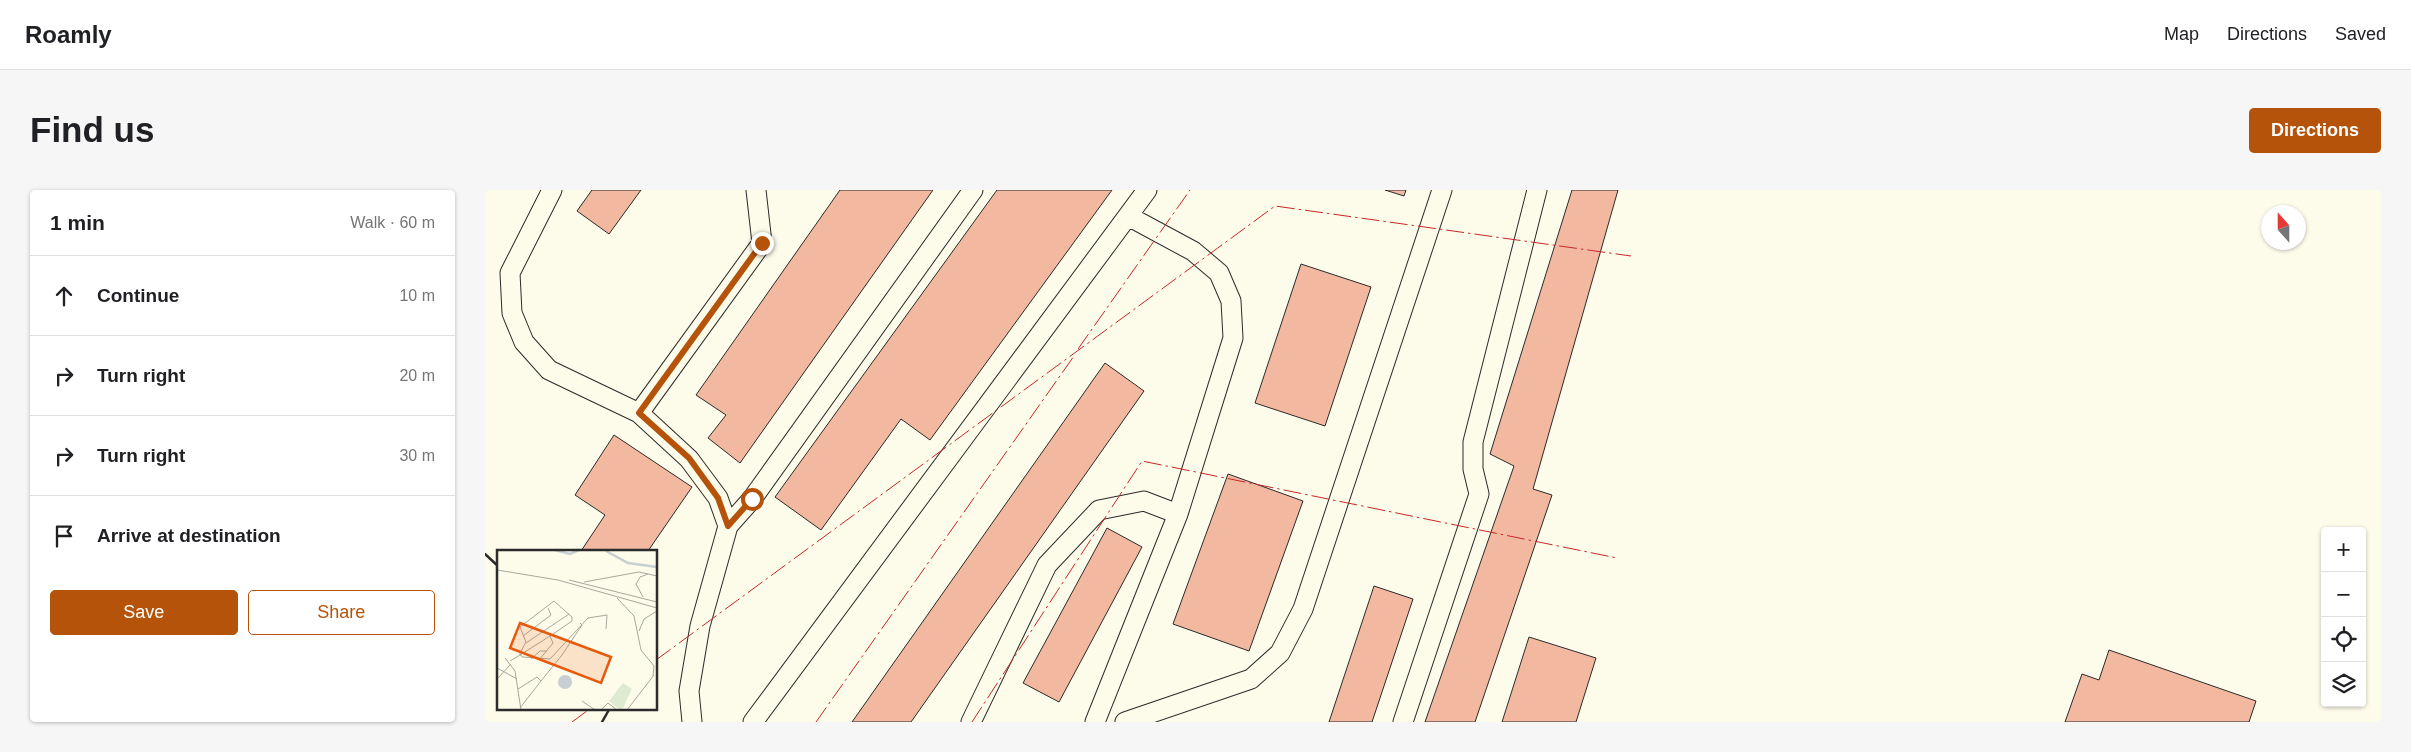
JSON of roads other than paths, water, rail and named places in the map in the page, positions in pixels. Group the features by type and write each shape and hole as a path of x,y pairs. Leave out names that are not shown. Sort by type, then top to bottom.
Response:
{"lane":[{"path":"552,190 510,273 512,313 524,342 549,370 639,413 689,458 718,498 728,526"},
{"path":"639,413 762,243 757,190"},
{"path":"692,722 689,691 701,626 728,526 752,499 973,190"},
{"path":"753,722 1147,190"},
{"path":"1125,722 1251,679 1280,653 1303,609 1442,190"},
{"path":"1403,722 1479,494 1473,469 1473,442 1537,190"},
{"path":"1095,722 1178,514 1233,338 1231,301 1219,273 1193,251 1127,216"},
{"path":"971,722 1047,565 1099,510 1144,501 1178,514"}]}
